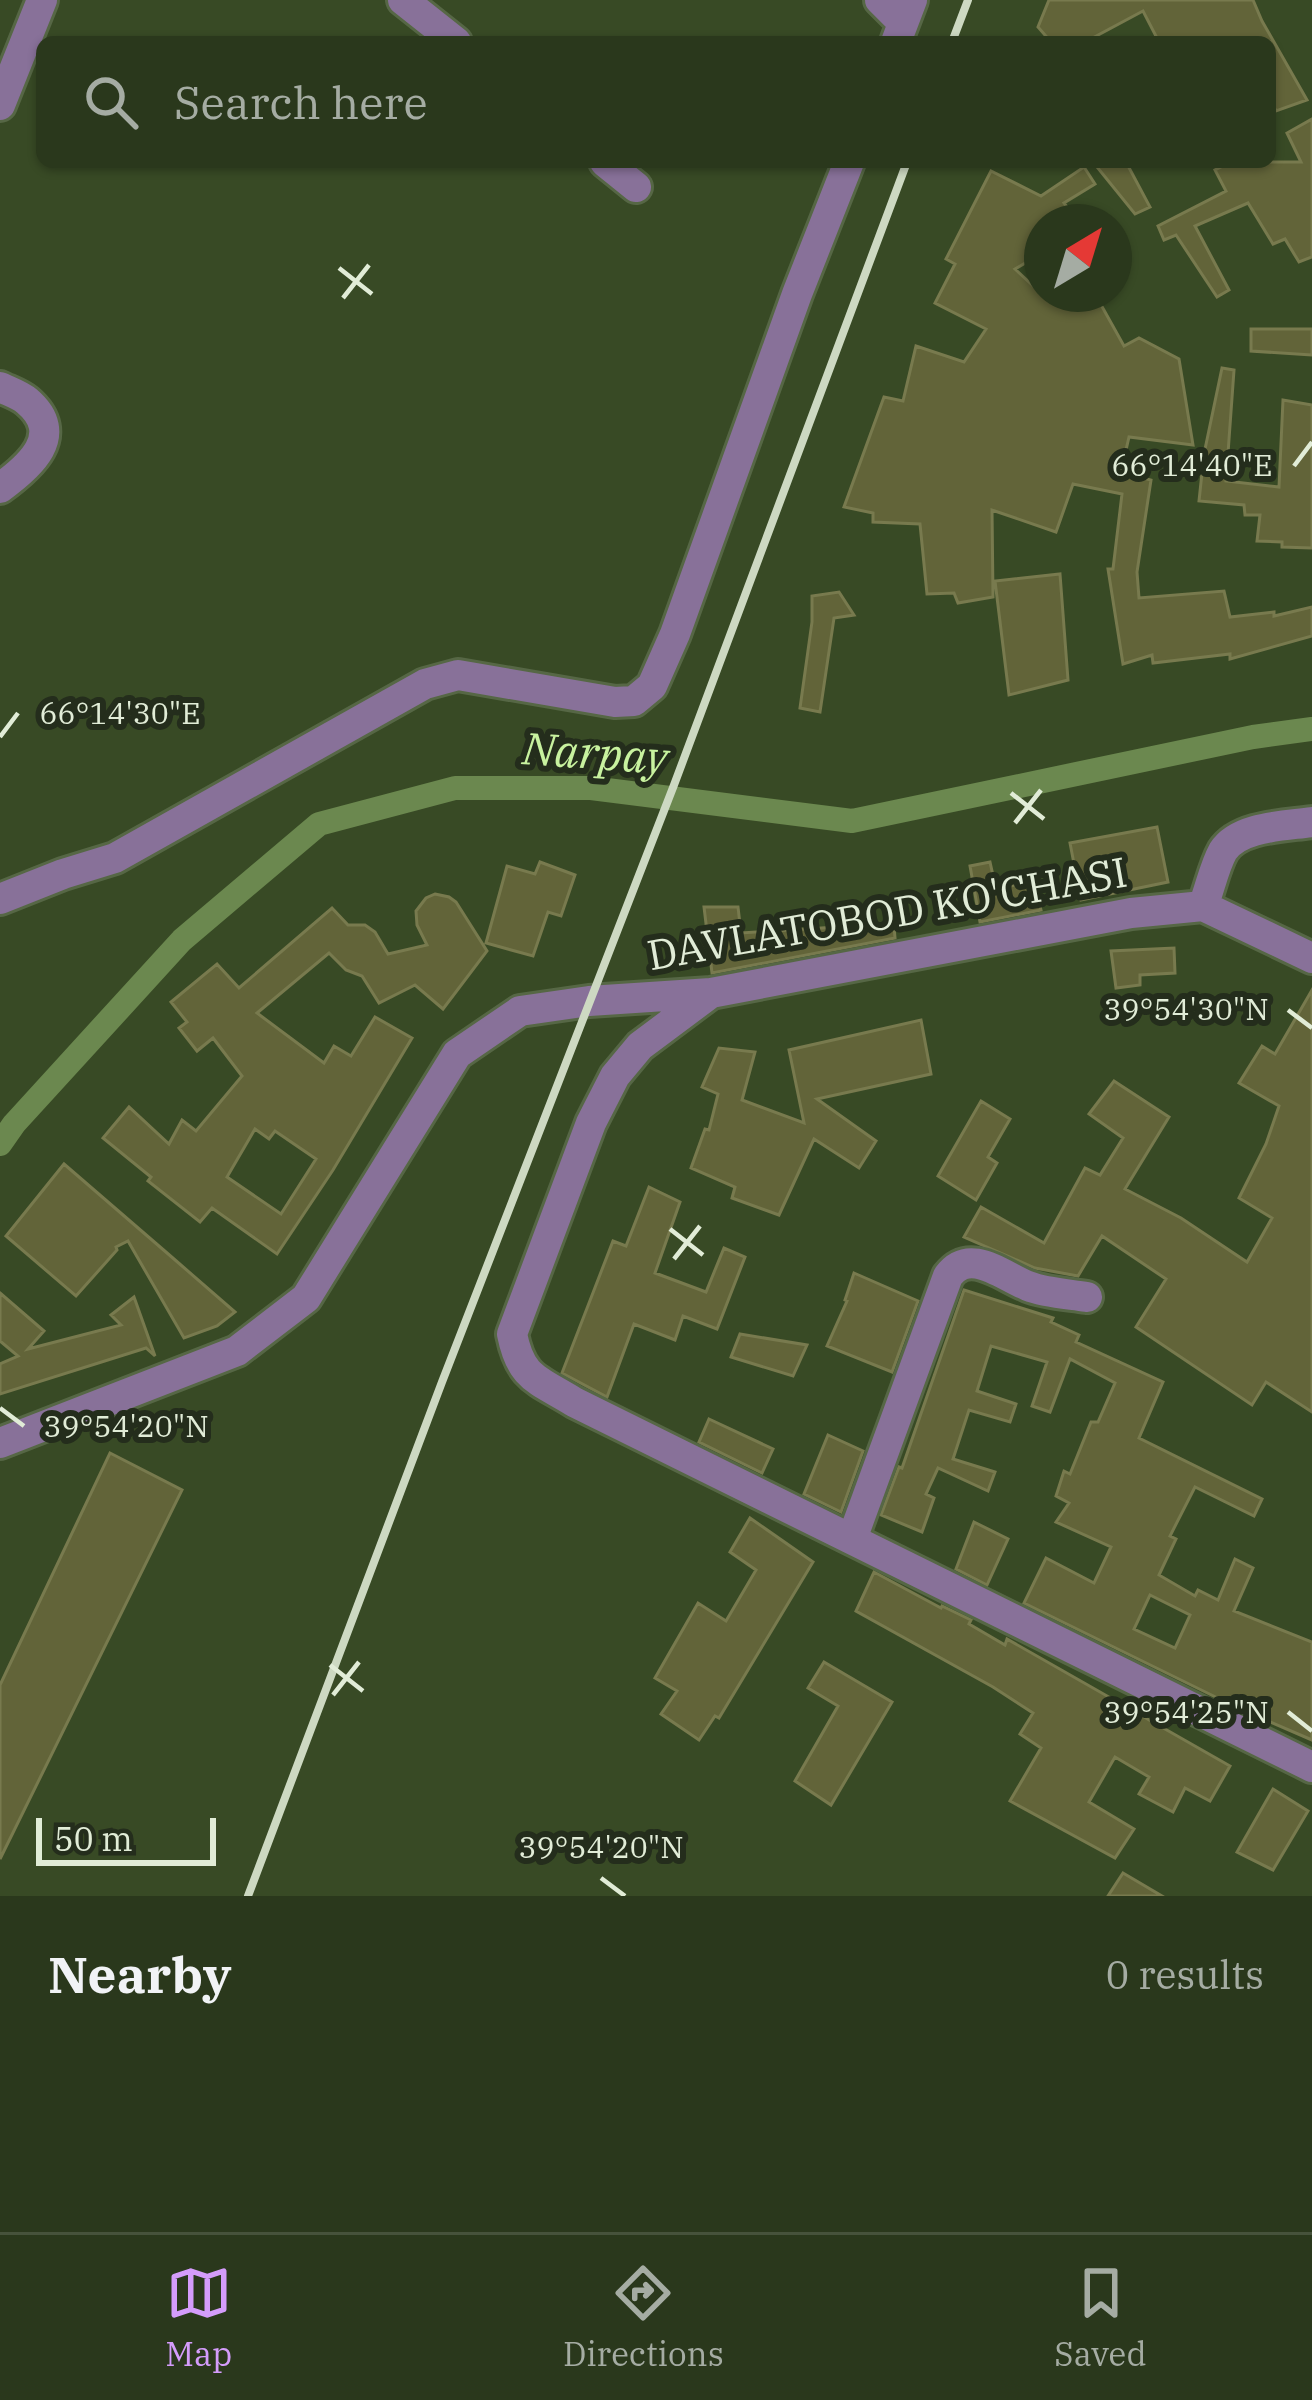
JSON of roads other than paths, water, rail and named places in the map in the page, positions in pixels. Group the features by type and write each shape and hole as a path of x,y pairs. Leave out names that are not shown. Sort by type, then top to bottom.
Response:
{"street":[{"path":"0,105 42,0"},
{"path":"404,0 449,36"},
{"path":"880,0 904,22"},
{"path":"612,168 636,187"},
{"path":"0,899 115,858 425,684 458,675 614,701 634,701 652,686 847,168"},
{"path":"0,387 26,400 42,420 44,441 30,466 0,488"},
{"path":"1312,821 1235,839 1223,851 1204,906 1312,958"},
{"name":"DAVLATOBOD KO'CHASI","path":"0,1443 237,1352 306,1298 458,1054 520,1011 711,993 1131,913 1204,906"},
{"path":"711,993 640,1046 615,1076 591,1124 512,1334 517,1362 574,1402 1312,1767"},
{"path":"852,1539 948,1276 957,1264 989,1266 1032,1288 1087,1297"}],"waterway":[{"name":"Narpay","path":"0,1144 182,940 319,824 455,788 591,788 852,821 1253,737 1312,729"}],"railway":[{"path":"954,36 968,0"},
{"path":"248,1896 905,168"}]}
